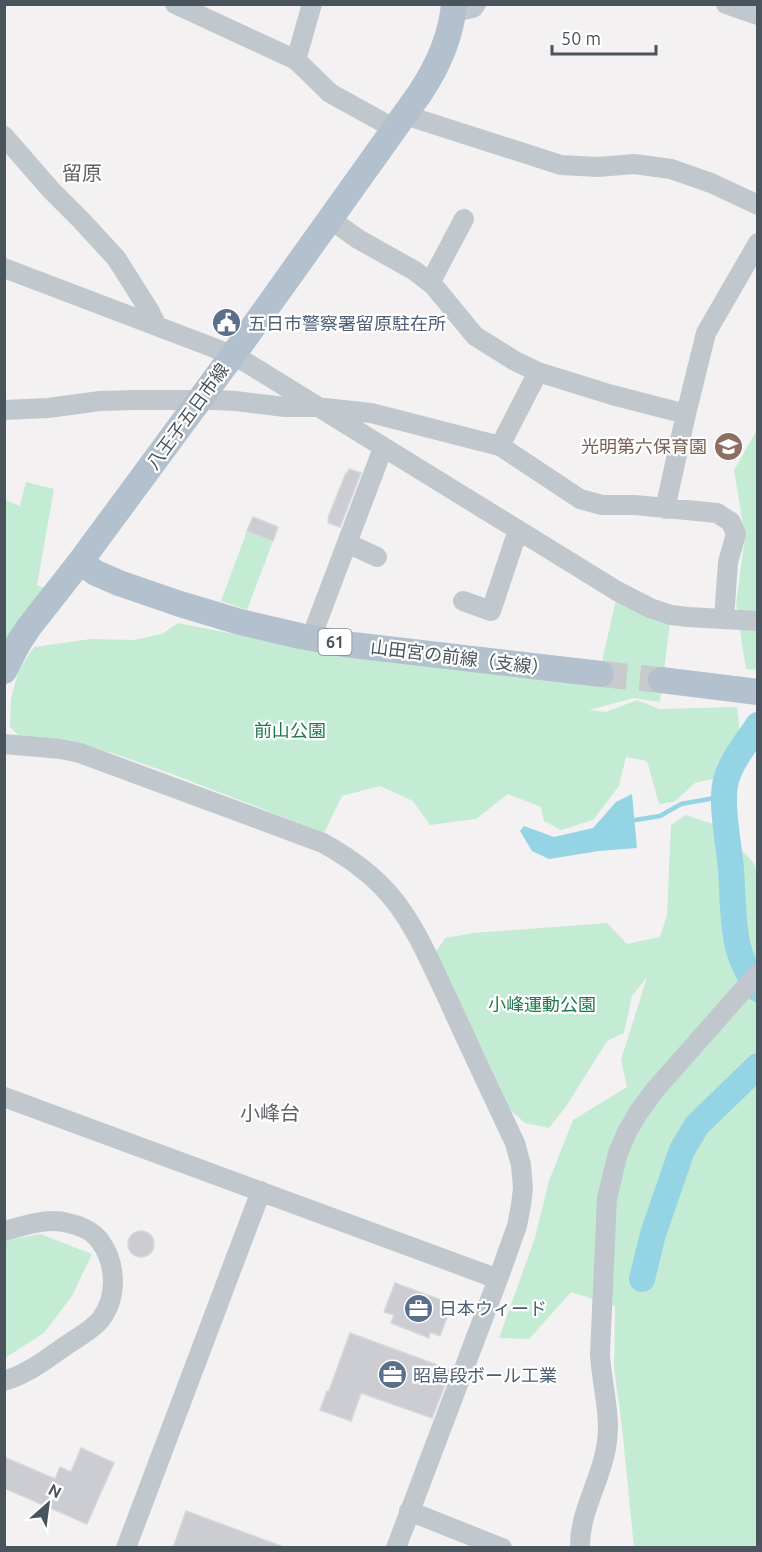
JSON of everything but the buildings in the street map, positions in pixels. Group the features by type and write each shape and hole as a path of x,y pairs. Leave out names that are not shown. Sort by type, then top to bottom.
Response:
{"main road":[{"name":"八王子五日市線","path":"4,671 29,627 80,562 232,356 428,82 462,7"},
{"name":"山田宮の前線（支線）","path":"80,562 96,573 119,583 180,604 240,622 312,638 344,644 602,674"},
{"path":"661,680 758,692"}],"street":[{"path":"176,4 296,60 330,93 400,122 561,165 598,167 634,164 671,169 711,183 758,205"},
{"path":"296,60 312,4"},
{"path":"726,4 758,15"},
{"path":"4,135 51,190 116,258 157,326"},
{"path":"330,219 358,239 416,271 448,302 475,336 515,361 538,372 612,395 686,414"},
{"path":"430,283 464,219"},
{"path":"665,509 706,333 758,243"},
{"path":"4,268 232,356 316,406 617,591 650,608 679,616 742,620 728,561 736,534 731,522 717,513 635,505 602,505 580,499 500,446 378,415 316,406 285,407 235,401 136,400 4,410"},
{"path":"500,446 538,372"},
{"path":"312,638 347,543 375,443 370,423 378,415"},
{"path":"463,601 491,611 518,530"},
{"path":"347,543 377,557"},
{"path":"4,744 41,746 80,753 323,843 360,867 379,883 394,900 419,938 515,1143 521,1165 522,1188 517,1226 396,1548"},
{"path":"580,1548 581,1528 604,1457 608,1437 608,1404 601,1375 600,1354 607,1198 618,1153 638,1113 654,1091 758,973"},
{"path":"4,1097 498,1279"},
{"path":"126,1548 261,1191"},
{"path":"4,1231 48,1221 67,1222 86,1229 99,1239 108,1256 113,1274 113,1289 101,1319 32,1369 4,1381"},
{"path":"409,1511 502,1548"}],"green space":[{"path":"757,430 757,670 746,669 736,604 745,537 734,470"},
{"path":"26,482 54,489 37,585 46,589 5,643 5,500 20,506"},
{"path":"247,531 273,541 247,610 221,601"},
{"name":"前山公園","path":"617,595 671,616 660,702 634,698 589,710 606,712 637,700 659,709 737,707 740,736 716,778 695,783 674,802 659,804 647,761 626,757 619,786 593,820 561,830 544,821 541,807 508,794 476,819 430,825 413,801 380,786 342,796 324,833 115,754 69,740 19,736 10,727 11,699 18,672 34,647 91,639 134,640 162,634 178,623 356,658 600,685 603,657"},
{"name":"小峰運動公園","path":"686,815 719,826 753,862 758,873 757,1547 634,1547 614,1367 615,1306 571,1292 529,1339 499,1338 535,1238 549,1181 573,1120 627,1087 621,1060 647,977 632,996 624,1033 607,1041 567,1105 549,1128 525,1123 507,1107 436,952 445,938 473,933 607,923 627,944 660,937 667,915 671,825"},
{"path":"40,1234 92,1254 72,1296 44,1333 5,1358 5,1241"}],"water":[{"path":"632,794 637,848 549,859 532,851 520,831 524,826 554,837 593,828 616,802"}],"waterway":[{"path":"758,725 730,770 724,797 736,937 744,964 758,989"},
{"path":"635,820 660,816 681,804 723,794"},
{"path":"642,1279 653,1234 682,1150 697,1125 758,1066"}],"tunnel":[{"path":"601,674 661,680"}],"place":[{"name":"五日市警察署留原駐在所","path":"227,323"},
{"name":"光明第六保育園","path":"728,446"},
{"name":"日本ウィード","path":"418,1308"},
{"name":"昭島段ボール工業","path":"392,1375"}],"district":[{"name":"留原","path":"82,172"},
{"name":"小峰台","path":"270,1112"}]}
